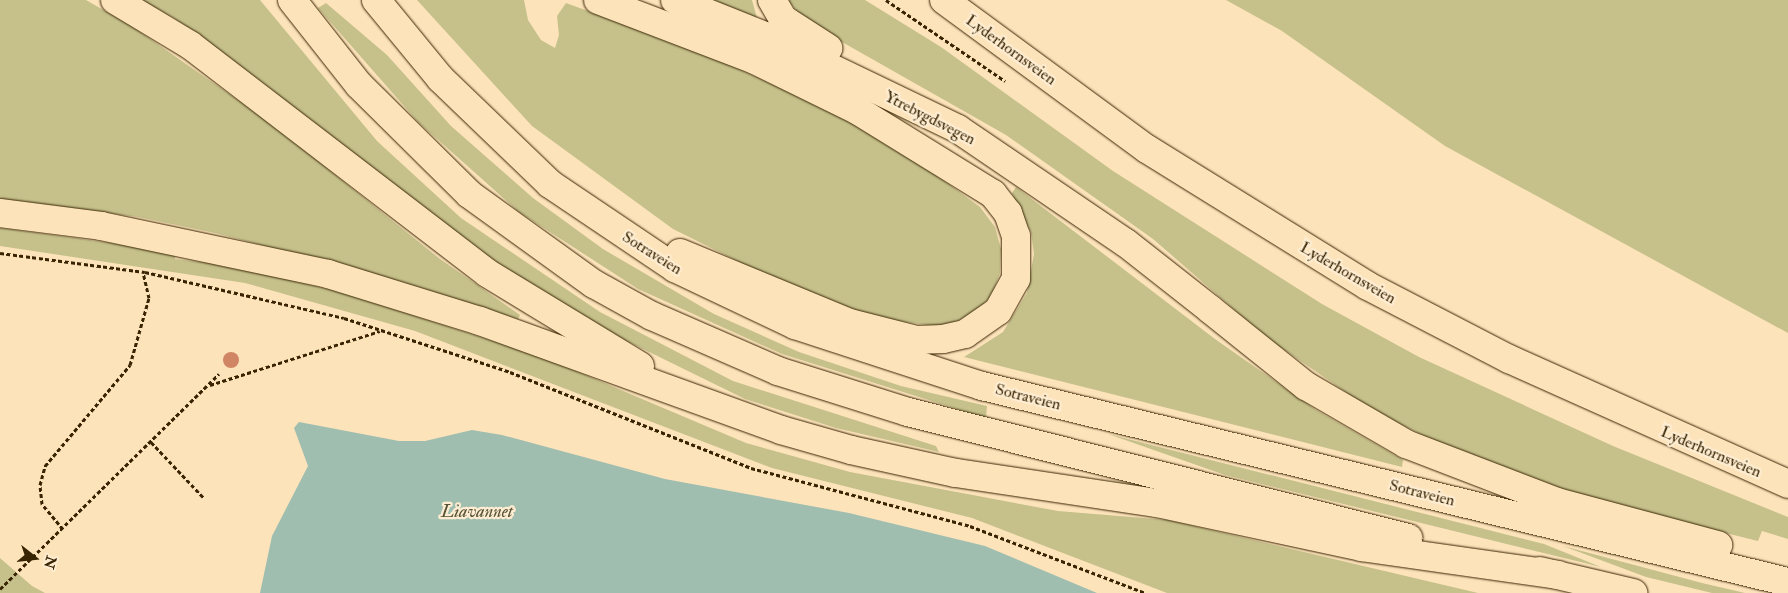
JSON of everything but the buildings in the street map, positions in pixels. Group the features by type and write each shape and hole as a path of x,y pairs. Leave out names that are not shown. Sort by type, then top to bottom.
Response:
{"main road":[{"path":"115,0 190,45 487,273 709,404"},
{"path":"292,0 359,85 469,194 594,284 714,345 778,371 908,412 1633,593"},
{"name":"Sotraveien","path":"376,0 441,79 495,135 550,184 623,236 733,299 846,345 923,370 1788,582"},
{"path":"598,0 755,60 857,110 993,194 1008,213 1016,236 1016,279 998,312 965,334 916,340 814,311 689,256 623,236"},
{"name":"Ytrebygdsvegen","path":"674,0 766,36 958,129 1087,215 1306,386 1364,422 1459,468 1557,502 1749,553 1788,568"},
{"path":"772,0 783,19 799,32 876,74 958,129"},
{"name":"Lyderhornsveien","path":"944,0 1147,149 1368,286 1586,395 1788,484"},
{"path":"0,212 102,226 328,274 480,321 709,404 851,450 956,473 1157,503 1362,547 1558,575"}],"path":[{"path":"0,253 143,272 236,291 381,330 510,372 751,468 970,526 1145,593"},
{"path":"63,528 42,504 40,485 45,466 130,365 149,298 143,272"},
{"path":"207,386 381,330"},
{"path":"0,588 219,374"},
{"path":"151,442 203,497"}],"shaded area":[{"path":"0,0 86,0 133,27 268,121 440,259 520,315 518,319 382,276 215,233 138,217 0,199"},
{"path":"140,0 260,0 377,141 461,218 600,312 733,381 936,446 939,452 836,428 745,399 582,319 444,227 174,18"},
{"path":"417,0 524,0 528,20 541,40 555,48 559,35 557,16 566,3 703,53 829,110 924,166 980,207 995,227 1001,249 1000,273 991,296 976,312 944,327 889,320 808,296 673,229 532,126"},
{"path":"711,0 752,0 757,18"},
{"path":"788,0 865,0 941,47 1113,171 1322,304 1419,357 1613,446 1788,517 1788,539 1762,531 1758,541 1596,501 1471,459 1372,410 1267,338 1153,239 1006,135 805,21"},
{"path":"1226,0 1788,0 1788,333 1445,146 1282,31"},
{"path":"326,3 387,55 451,126 533,198 603,249 714,314 799,352 901,386 987,406 986,418 782,354 638,289 519,212 418,122 318,8"},
{"path":"1016,187 1215,339 1316,410 1403,460 1402,467 964,357 1003,332 1027,293 1034,254 1031,232 1012,193"},
{"path":"0,228 175,253 175,259 229,265 344,293 543,357 746,443 850,472 1058,511 1168,520 1478,593 1167,593 972,518 772,468 415,331 245,283 0,246"},
{"path":"1108,434 1544,544 1601,567 1225,475"},
{"path":"1563,546 1745,593 1712,593 1646,577"},
{"path":"0,558 32,586 45,593 0,593"}],"water":[{"name":"Liavannet","path":"299,422 399,441 425,441 472,430 502,435 665,479 849,513 985,546 1097,593 260,593 272,536 308,466 294,428"}]}
